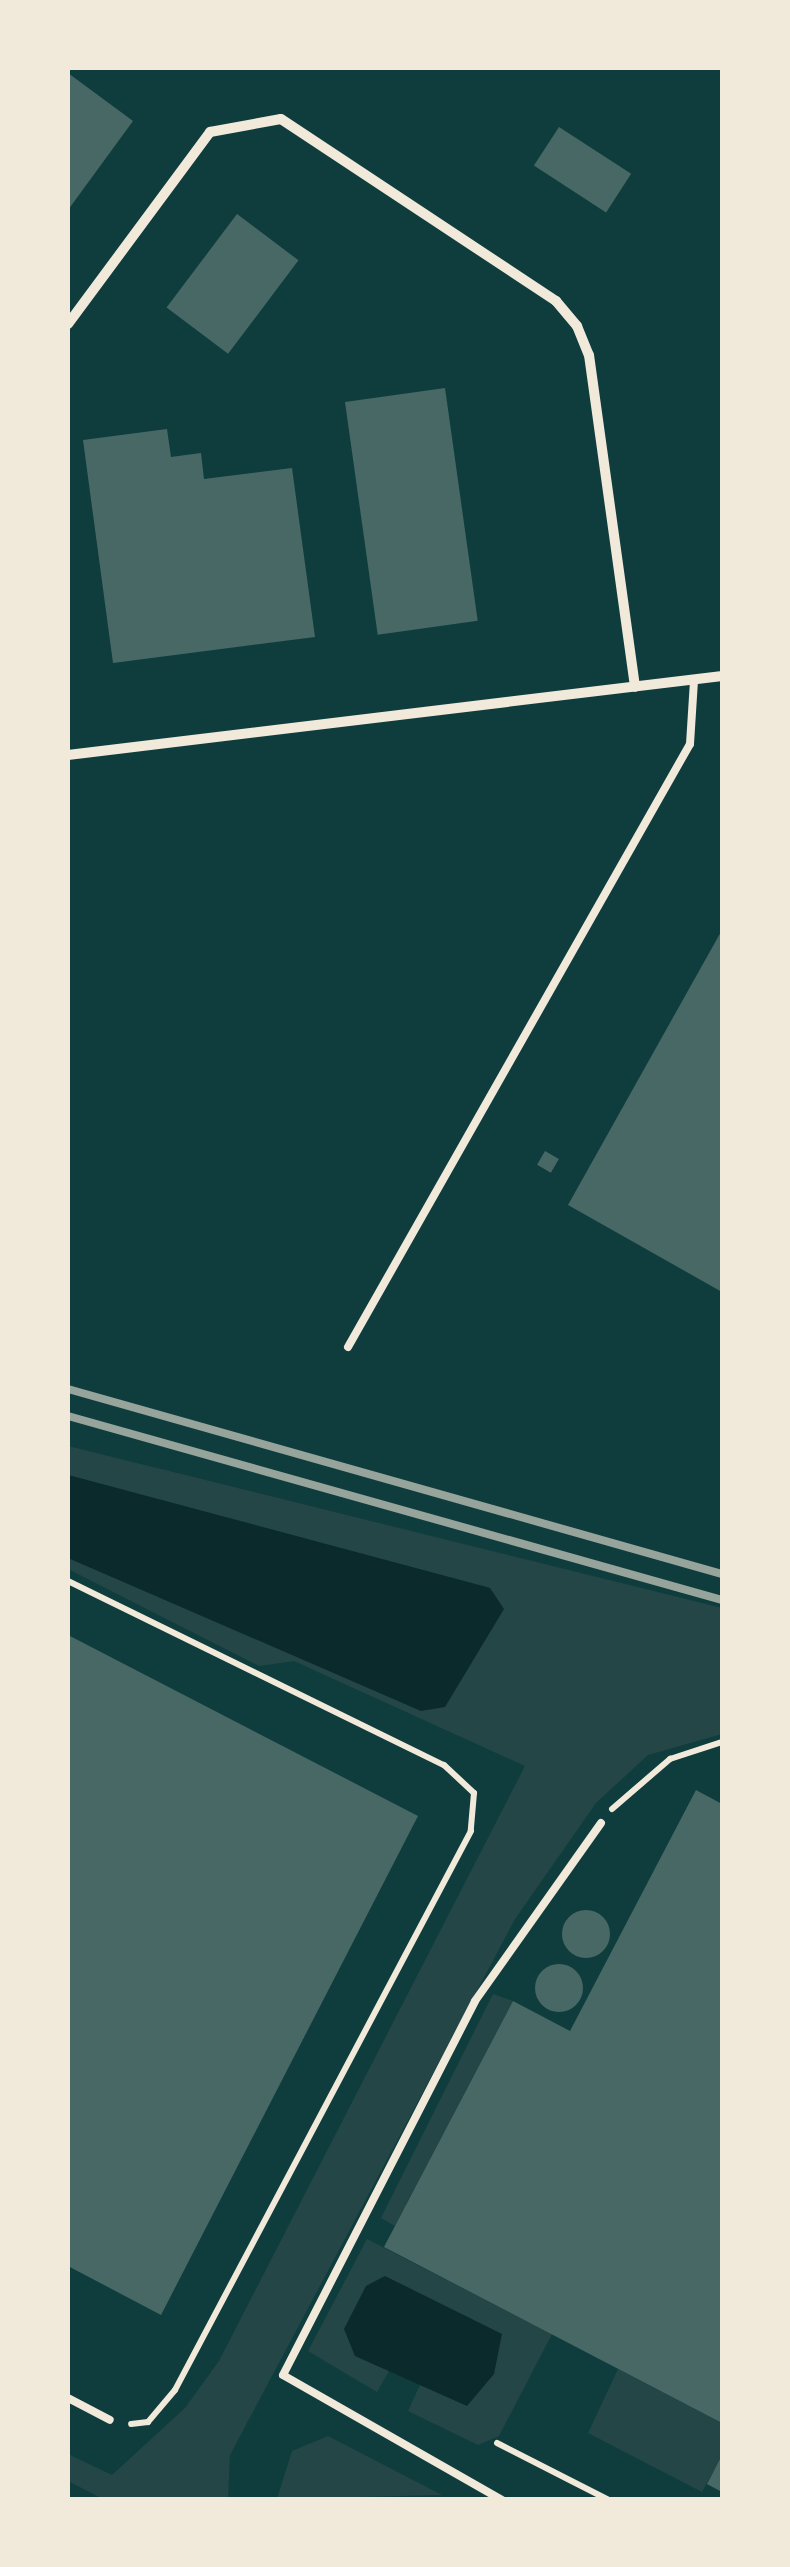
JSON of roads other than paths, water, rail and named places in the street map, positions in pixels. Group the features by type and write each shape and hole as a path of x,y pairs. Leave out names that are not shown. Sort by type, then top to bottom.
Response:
{"street":[{"path":"68,324 210,132 280,119 556,300 576,326 589,355 634,687"},
{"path":"68,755 722,676"}],"lane":[{"path":"348,1346 690,744 694,680"},
{"path":"502,2500 283,2376 475,2002 601,1822"},
{"path":"68,2398 110,2420"}],"railway":[{"path":"68,1389 722,1574"},
{"path":"68,1416 722,1600"}]}
